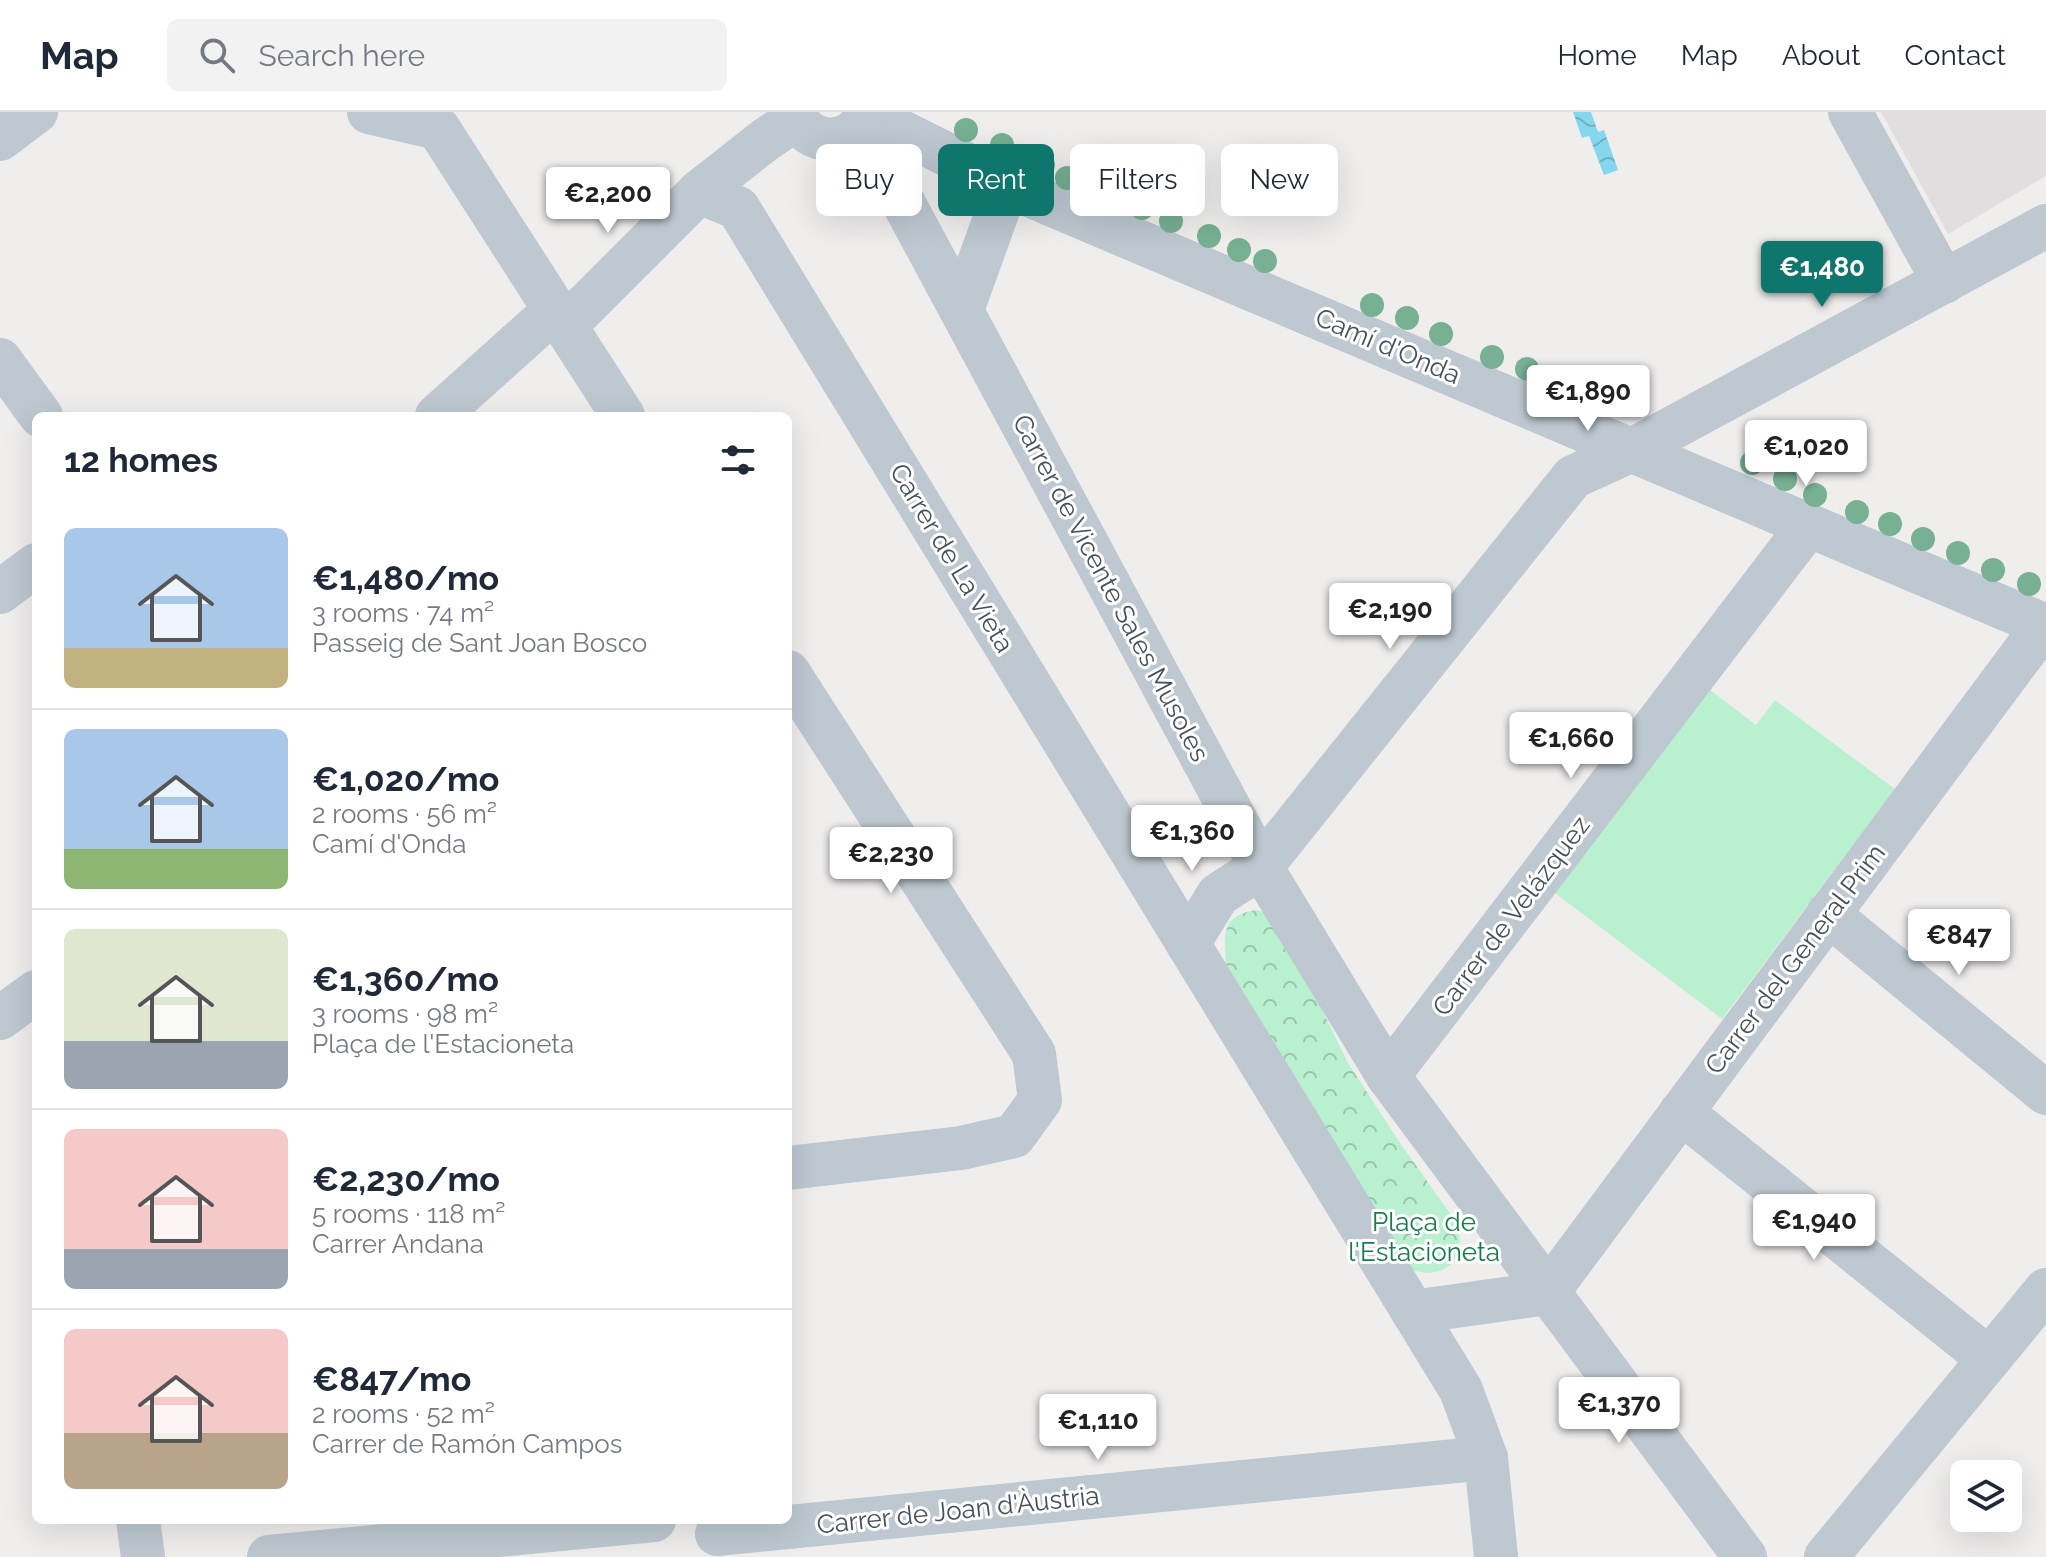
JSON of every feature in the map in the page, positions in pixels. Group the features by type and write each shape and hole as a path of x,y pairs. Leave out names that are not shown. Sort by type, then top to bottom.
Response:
{"street":[{"path":"0,139 36,112"},
{"path":"369,112 438,128 620,412"},
{"path":"1850,112 1944,282"},
{"path":"442,412 560,318 719,200 785,123 827,140 851,134 864,117"},
{"name":"Camí d'Onda","path":"864,117 938,152"},
{"name":"Carrer de Vicente Sales Musoles","path":"864,117 962,310 1261,867"},
{"name":"Carrer de La Vieta","path":"719,200 1188,944"},
{"name":"Camí d'Onda","path":"1054,205 2045,625"},
{"path":"962,310 996,216"},
{"path":"1496,1557 1486,1458 1461,1390 1188,944 1218,895 1261,867 1573,477 1630,451 2046,226"},
{"path":"0,360 38,412"},
{"path":"1542,411 1573,477"},
{"name":"Carrer de Velázquez","path":"1388,1076 1808,526"},
{"path":"0,592 32,568"},
{"name":"Carrer del General Prim","path":"1547,1293 2045,625"},
{"path":"792,678 1034,1054 1040,1100 1014,1136 961,1148 792,1168"},
{"path":"1261,867 1388,1076 1745,1557"},
{"path":"1828,914 2046,1093"},
{"path":"0,1018 32,995"},
{"path":"1681,1112 1989,1359"},
{"path":"1826,1557 2046,1290"},
{"path":"1413,1312 1547,1293"},
{"name":"Carrer de Joan d'Àustria","path":"719,1537 1486,1458"},
{"path":"139,1524 143,1557"},
{"path":"269,1557 492,1546 629,1524"}],"shaded area":[{"path":"1881,112 2046,112 2046,176 1948,234"}],"green space":[{"path":"1705,686 1756,725 1775,700 1895,789 1722,1019 1551,890"},
{"name":"Plaça de l'Estacioneta","path":"1257,910 1276,916 1348,1063 1454,1219 1459,1246 1450,1265 1441,1270 1430,1273 1403,1266 1226,964 1225,935 1231,921"}],"water":[{"path":"1573,112 1591,112 1598,132 1604,130 1618,170 1604,175 1589,136 1582,138"}]}
